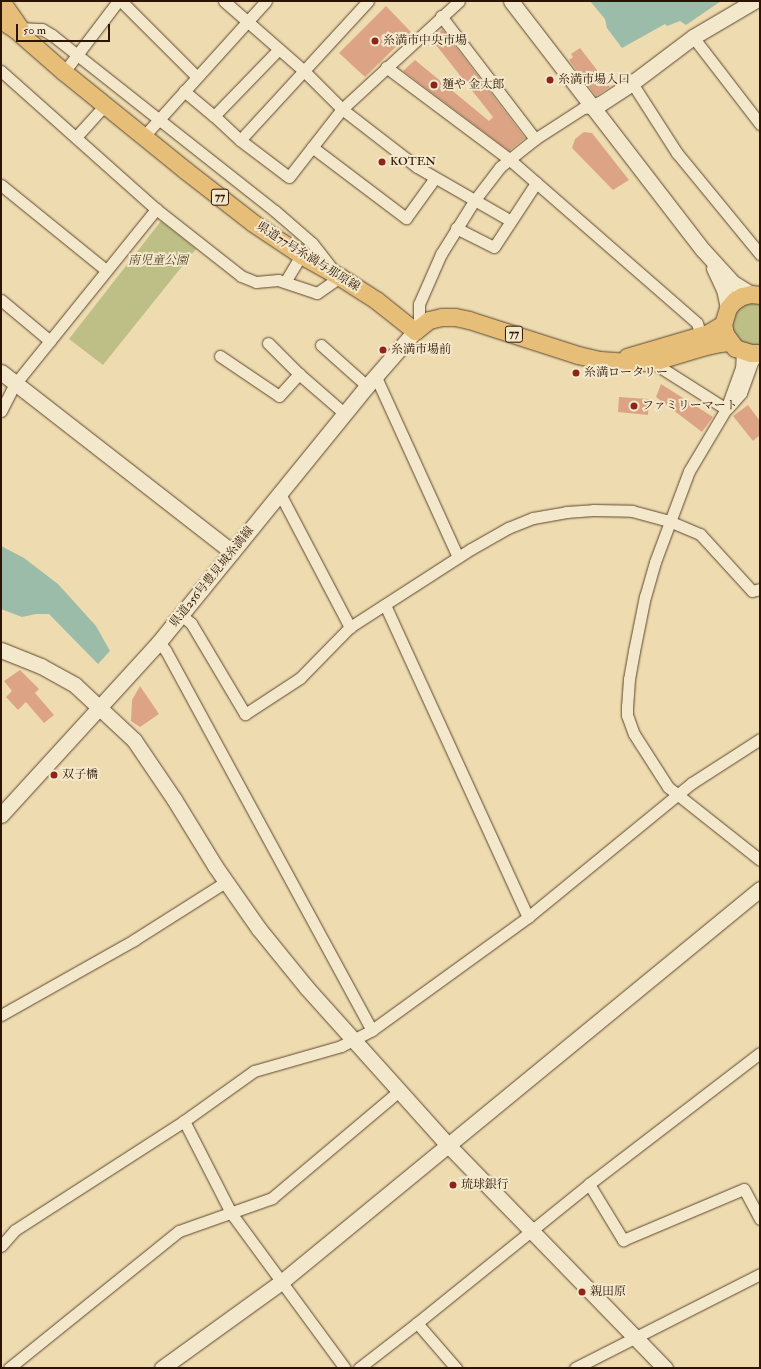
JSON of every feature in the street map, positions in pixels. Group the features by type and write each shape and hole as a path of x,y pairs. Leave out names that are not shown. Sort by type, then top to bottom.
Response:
{"main road":[{"name":"県道77号糸満与那原線","path":"1,1 20,28 38,48 64,72 253,223 301,255 337,275 376,300 417,329"},
{"name":"県道77号糸満与那原線","path":"1,20 38,48"},
{"path":"736,347 723,324 728,308 738,298 756,295"},
{"name":"77","path":"417,329 429,320 435,318 455,317 469,320 578,355 600,360 652,362 720,342 759,353"},
{"name":"77","path":"617,360 700,336 723,324"}],"street":[{"path":"64,72 120,1 196,77"},
{"path":"224,1 303,70 342,109 417,167 511,221"},
{"path":"144,136 266,1"},
{"path":"240,140 368,1"},
{"path":"184,90 240,140 289,177 342,109 459,1"},
{"path":"511,1 703,250 733,282 756,295"},
{"path":"417,329 419,304 440,254 474,201 500,167 535,139 583,108 600,104 632,83 693,37 754,1"},
{"path":"441,16 535,139"},
{"path":"3,75 76,137 156,209 241,276 256,282 278,280 317,293 337,275 312,243 275,211 78,55 42,29 20,28"},
{"path":"693,37 760,124"},
{"path":"214,116 279,49"},
{"path":"386,67 509,160 536,183 697,323 700,336"},
{"path":"632,83 677,153 760,254"},
{"path":"76,137 105,105"},
{"path":"312,146 406,218 436,178"},
{"path":"456,228 494,247 536,183"},
{"path":"1,185 106,270"},
{"path":"1,411 15,384 156,209"},
{"path":"703,250 724,289 728,308"},
{"path":"285,282 301,255"},
{"path":"1,300 50,341"},
{"name":"県道256号豊見城糸満線","path":"1,816 159,642 371,380 417,329"},
{"path":"268,343 298,374 344,414"},
{"path":"321,345 371,380 458,557"},
{"path":"736,347 741,368 726,409 689,471 669,521 645,596 629,679 627,706 630,725 639,743 668,787 760,860"},
{"path":"726,409 741,393 752,362 759,353"},
{"path":"220,356 279,396 298,374"},
{"path":"652,362 726,409"},
{"path":"1,372 232,552"},
{"path":"279,492 350,627"},
{"path":"181,615 191,623 245,714 300,678 350,627 458,557 508,528 533,518 566,512 593,510 632,511 669,521 700,534 752,591 760,589"},
{"path":"384,605 528,917"},
{"path":"159,642 166,651 372,1030"},
{"path":"1,650 41,666 75,685 134,740 174,799 215,866 227,881 259,929 307,988 449,1146 665,1368"},
{"path":"1,1246 15,1230 184,1121 254,1071 323,1052 354,1041 372,1030 528,917 698,780 760,739"},
{"path":"1,1015 134,940 227,881"},
{"path":"162,1368 280,1283 449,1146 760,889"},
{"path":"359,1368 589,1184 760,1053"},
{"path":"9,1368 179,1231 272,1198 399,1091"},
{"path":"184,1121 231,1213 280,1283 345,1368"},
{"path":"589,1184 623,1240 744,1189 760,1219"},
{"path":"575,1368 635,1336 678,1317 760,1274"},
{"path":"417,1323 456,1368"}],"green space":[{"name":"南児童公園","path":"161,221 196,249 103,365 69,339"},
{"path":"760,301 760,347 754,348 733,338 730,315 740,303"}],"shaded area":[{"path":"590,1 721,1 686,25 680,21 667,26 665,24 622,48 607,28 605,19"},
{"path":"1,546 24,558 58,584 96,626 110,651 98,664 49,614 36,614 22,617 1,609"}],"building":[{"path":"386,6 411,32 365,77 339,53"},
{"path":"442,29 525,138 509,151 403,71 415,60 489,121 493,117 432,40"},
{"path":"580,48 610,87 596,96 569,60 573,57 571,54"},
{"path":"584,132 592,133 629,180 613,190 572,148 575,139"},
{"path":"661,384 713,417 702,432 656,397"},
{"name":"ファミリーマート","path":"619,397 649,399 648,415 618,412"},
{"path":"748,405 760,421 760,435 753,441 733,416"},
{"path":"20,670 39,689 35,693 54,715 44,723 26,702 18,710 6,697 12,691 4,681"},
{"path":"140,686 159,714 140,727 131,721 132,700"}],"place":[{"name":"糸満市中央市場","path":"375,41"},
{"name":"糸満市場入口","path":"550,80"},
{"name":"麺や 金太郎","path":"434,85"},
{"name":"KOTEN","path":"382,162"},
{"name":"糸満市場前","path":"383,350"},
{"name":"糸満ロータリー","path":"576,373"},
{"name":"ファミリーマート","path":"634,406"},
{"name":"双子橋","path":"54,775"},
{"name":"琉球銀行","path":"453,1185"},
{"name":"親田原","path":"582,1292"}]}
